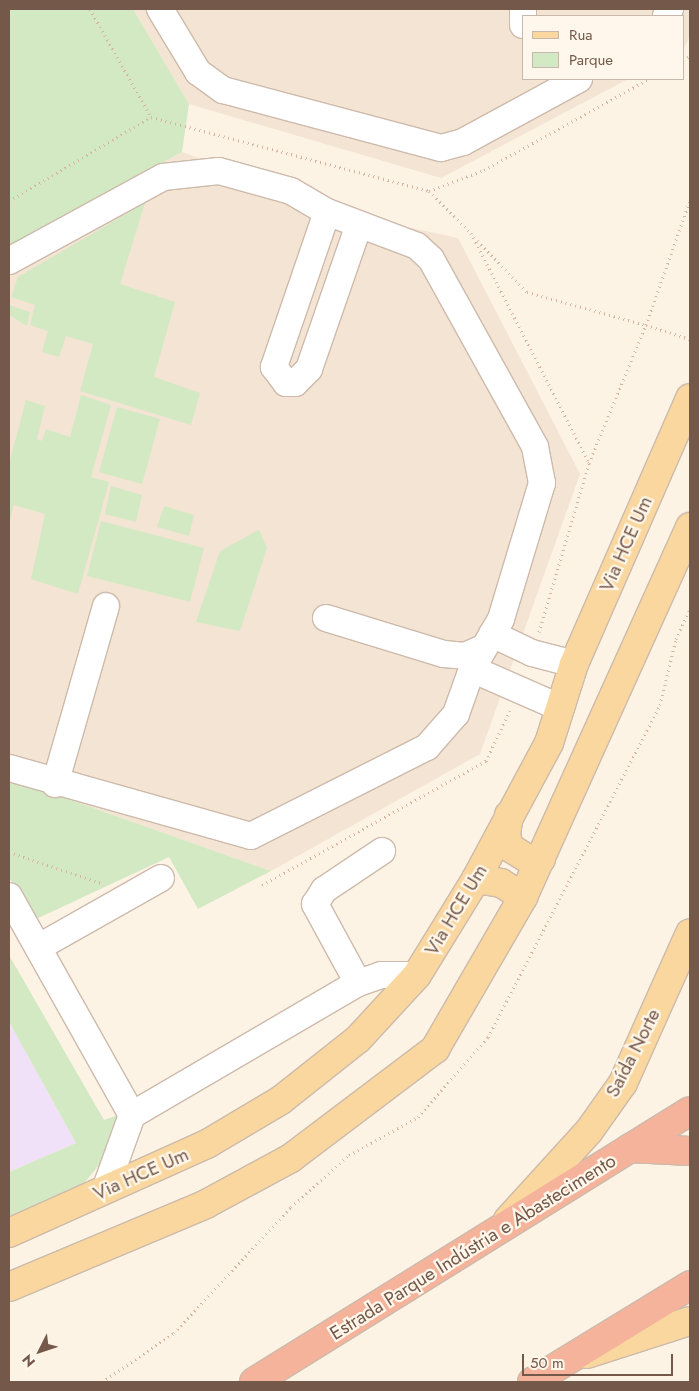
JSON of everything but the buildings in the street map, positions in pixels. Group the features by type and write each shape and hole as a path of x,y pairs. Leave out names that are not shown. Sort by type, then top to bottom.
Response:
{"highway":[{"name":"Estrada Parque Indústria e Abastecimento","path":"254,1382 690,1111"},
{"path":"630,1148 690,1151"},
{"path":"532,1382 690,1285"}],"main road":[{"name":"Via HCE Um","path":"9,1233 207,1144 281,1100 358,1039 417,974 476,878 510,811 549,743 574,664 690,398"},
{"path":"9,1287 240,1186 291,1158 397,1082 435,1049 454,1021 523,897 690,527"},
{"path":"510,811 506,834 509,847 530,860 541,859"},
{"path":"476,878 501,883 523,897"},
{"name":"Saída Norte","path":"499,1230 590,1131 623,1083 690,933"},
{"path":"567,1360 690,1321"}],"street":[{"path":"160,9 192,66 208,82 223,90 441,148 463,142 552,86 575,80"},
{"path":"9,261 121,197 163,178 193,171 250,176 291,191 327,212 417,246 431,259 535,447 542,483 538,505 502,619 483,650 456,714 427,747 266,832 234,833 55,784 9,768"},
{"path":"327,212 274,367 286,383 295,383 310,370 359,225"},
{"path":"55,784 106,606"},
{"path":"326,618 444,654 465,656 483,650 574,664"},
{"path":"483,650 561,708"},
{"path":"358,983 315,904 324,890 382,851"},
{"path":"39,947 161,878"},
{"path":"9,896 15,919 39,947 132,1115"},
{"path":"105,1190 132,1115 358,983 381,975 417,974"}],"path":[{"path":"90,9 151,118"},
{"path":"429,191 484,170 647,80"},
{"path":"471,233 527,292 646,325 690,200"},
{"path":"9,852 135,894"}],"shaded area":[{"path":"133,9 690,9 690,36 684,48 684,15 522,15 522,80 626,80 441,178 189,104"},
{"path":"182,152 365,218 458,238 580,474 480,754 271,871 9,778 9,247"},
{"path":"9,1022 76,1143 9,1172"}],"green space":[{"path":"9,9 133,9 189,104 182,152 9,247"},
{"path":"145,203 120,284 175,302 154,377 200,393 191,425 80,391 93,344 66,336 59,357 42,352 48,331 30,325 35,305 11,297 18,277"},
{"path":"9,305 30,312 27,326 9,315"},
{"path":"81,395 111,405 91,477 109,482 78,594 31,579 45,514 14,505 9,524 9,464 26,400 45,406 37,439 42,441 46,429 70,437"},
{"path":"117,407 160,419 142,484 99,472"},
{"path":"111,486 142,495 136,522 105,514"},
{"path":"164,506 194,515 189,536 157,527"},
{"path":"101,521 204,548 190,602 87,576"},
{"path":"259,530 267,548 240,631 196,622 220,551"},
{"path":"9,778 271,871 198,909 169,857 32,921 17,886 9,879"},
{"path":"9,955 104,1120 118,1115 107,1155 82,1186 9,1219 9,1172 76,1143 9,1022"}]}
